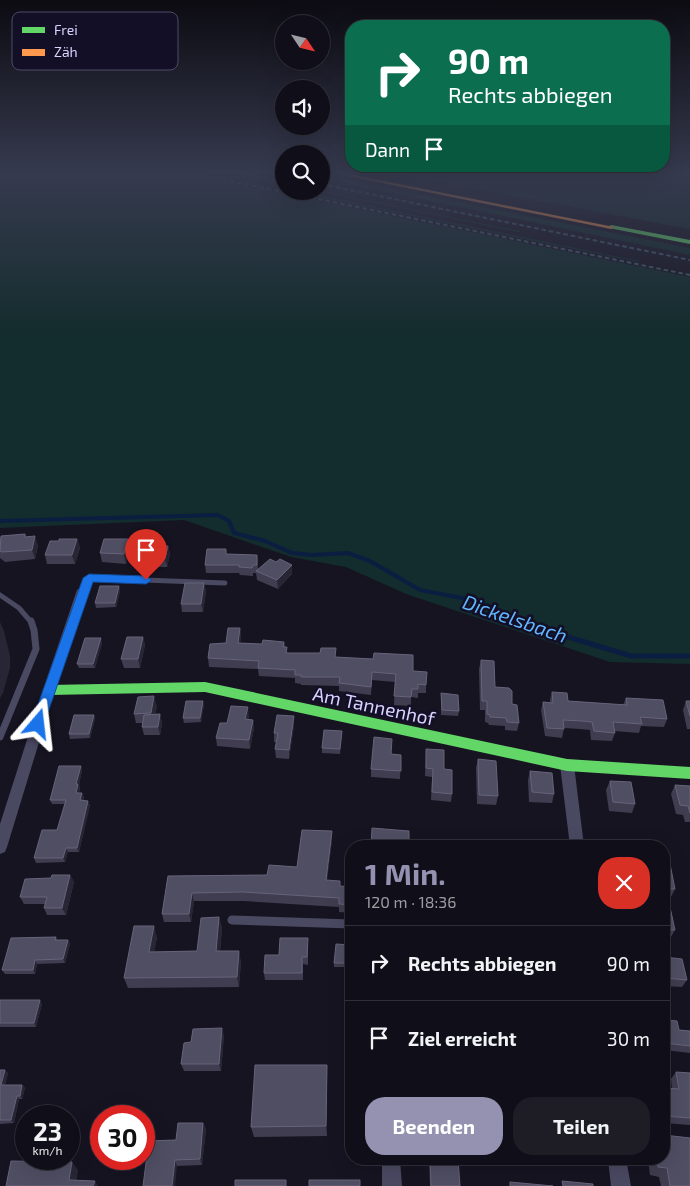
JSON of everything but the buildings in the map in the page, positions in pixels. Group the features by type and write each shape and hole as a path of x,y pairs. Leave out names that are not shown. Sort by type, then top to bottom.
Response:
{"main road":[{"path":"615,227 690,242"},
{"path":"655,227 690,234"},
{"name":"Am Tannenhof","path":"49,690 205,687 567,765 690,773"}],"street":[{"path":"0,847 49,690 83,590"},
{"path":"567,765 576,840"},
{"path":"391,1165 392,1186"},
{"path":"618,1165 621,1186"}],"lane":[{"path":"83,590 89,578 225,583"},
{"path":"0,595 19,608 30,619 34,630 36,649 0,737"},
{"path":"232,920 345,924"}],"green space":[{"path":"0,227 448,227 690,277 690,664 610,662 406,594 346,567 291,557 184,520 0,528"},
{"path":"467,227 476,227 638,262"},
{"path":"496,227 502,227 519,232"},
{"path":"557,227 586,227 690,248 690,255"}],"waterway":[{"name":"Dickelsbach","path":"0,521 218,515 229,521 234,533 265,541 292,553 312,555 348,553 370,561 420,590 467,599 489,606 516,621"},
{"name":"Dickelsbach","path":"516,621 631,656 690,656"}],"railway":[{"path":"457,227 690,275"},
{"path":"531,227 690,260"}],"traffic: fast":[{"path":"613,227 690,242"},
{"path":"49,690 205,687 567,765 690,773"}],"route":[{"path":"38,724 70,626 89,578 146,580"}]}
